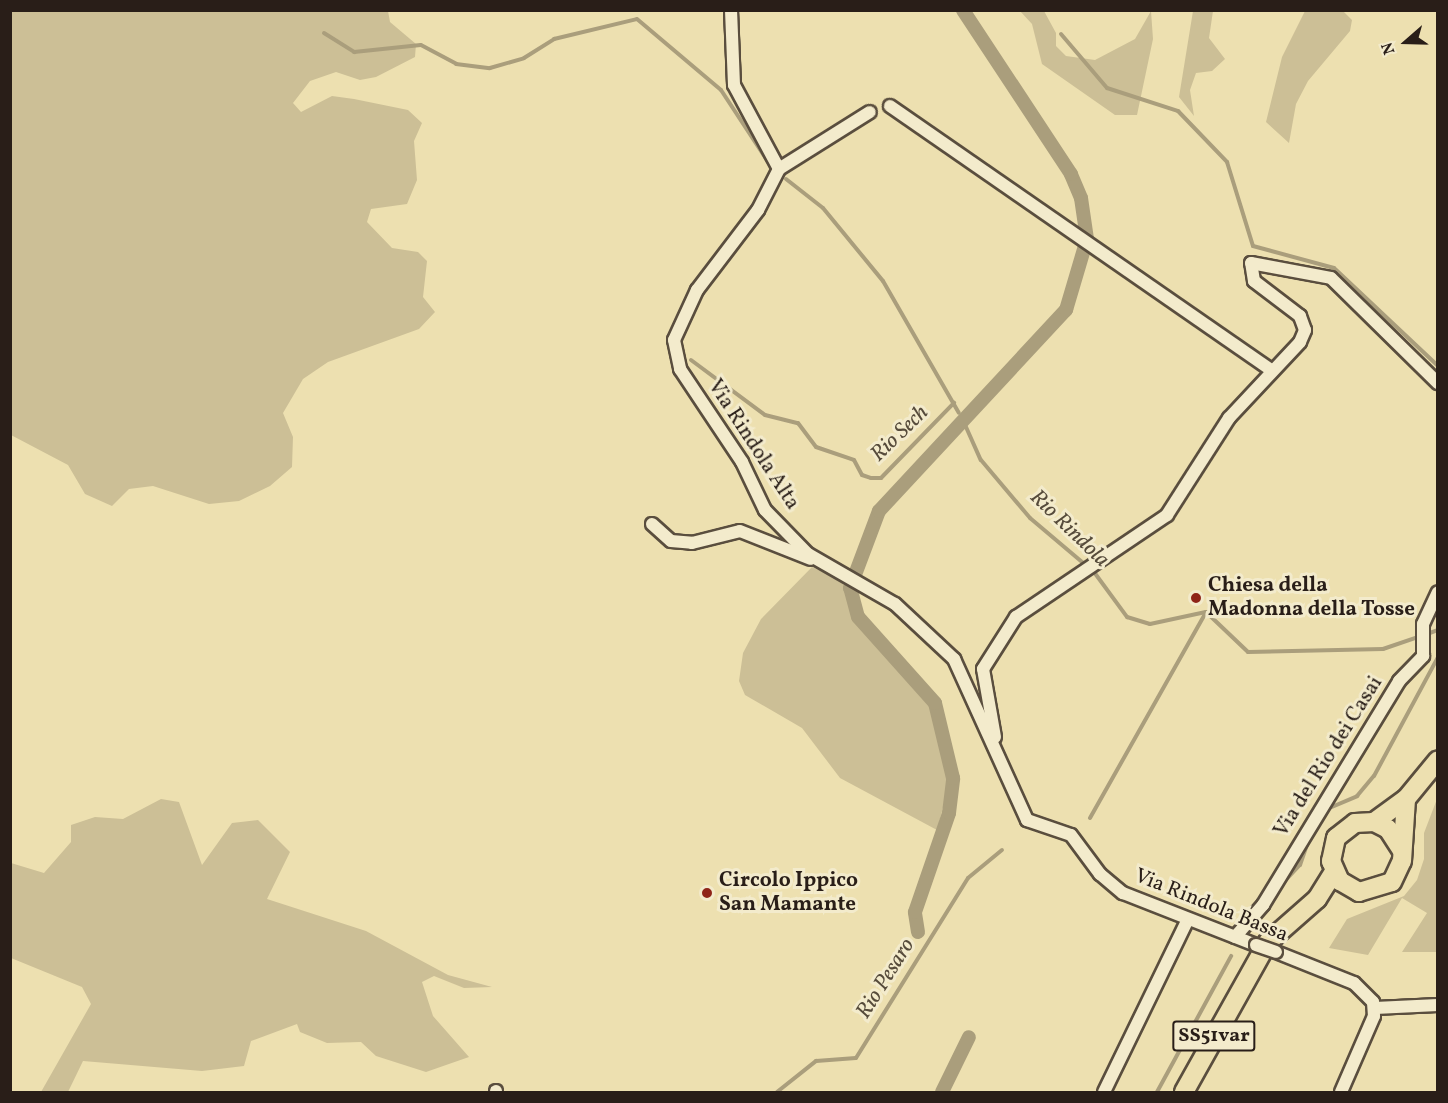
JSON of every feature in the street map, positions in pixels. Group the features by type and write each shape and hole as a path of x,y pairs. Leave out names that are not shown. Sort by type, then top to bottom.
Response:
{"main road":[{"path":"1401,849 1389,829 1374,822 1406,799 1437,760"},
{"path":"1401,849 1406,799"},
{"name":"SS51var","path":"1184,1092 1268,942 1317,899 1334,872 1336,838 1354,823 1374,822"},
{"name":"SS51var","path":"1317,899 1348,888 1371,892 1392,882 1401,849"},
{"path":"1334,872 1348,888"}],"street":[{"path":"731,10 734,85 780,169 870,112"},
{"path":"890,106 1061,227 1092,244 1271,370"},
{"name":"Via Rindola Alta","path":"780,169 758,210 697,290 679,323 674,350 765,510 815,560 867,587 911,616 954,659 996,754"},
{"path":"996,754 983,669 990,652 1027,608 1091,569 1167,515 1229,418 1271,370 1300,342 1305,330 1300,316 1254,281 1248,268 1262,261 1331,278 1437,383"},
{"path":"652,524 671,541 692,543 740,531 815,560"},
{"name":"Via del Rio dei Casai","path":"1235,937 1263,904 1399,681 1423,656 1422,631 1437,592"},
{"name":"Via Rindola Bassa","path":"996,754 1027,820 1071,835 1100,874 1123,893 1354,983 1375,1008"},
{"path":"1104,1092 1188,919"},
{"path":"1341,1092 1375,1008 1437,1005"}],"shaded area":[{"path":"11,10 388,11 390,22 416,44 415,57 376,77 360,80 336,72 310,81 293,103 301,112 332,96 354,99 408,110 422,123 414,141 417,180 407,204 371,209 367,222 392,248 418,252 427,261 423,297 435,312 419,329 328,362 303,379 283,413 293,437 292,467 270,486 239,501 209,504 153,486 129,489 112,506 85,494 68,465 11,435"},
{"path":"1020,11 1044,11 1056,33 1056,46 1066,56 1095,60 1135,39 1151,11 1153,39 1137,115 1115,115 1042,64 1032,24"},
{"path":"1193,11 1213,11 1209,38 1225,59 1212,71 1196,73 1190,90 1194,116 1179,97"},
{"path":"1305,11 1343,11 1352,20 1350,31 1308,81 1296,104 1289,143 1266,122 1282,57"},
{"path":"812,567 842,581 862,629 931,705 949,785 937,830 840,778 802,728 745,695 739,681 743,653 761,619"},
{"path":"161,799 179,802 202,865 232,823 258,820 290,852 267,899 366,931 448,975 492,987 464,988 434,976 422,982 433,1016 469,1057 426,1072 376,1056 361,1042 327,1043 300,1032 297,1024 251,1041 244,1066 202,1071 83,1061 68,1092 41,1092 91,1004 82,987 11,958 11,863 44,873 71,842 71,825 95,817 123,819"},
{"path":"1437,799 1437,952 1402,952 1427,913 1402,898 1368,955 1329,948 1347,919 1404,896 1417,880 1424,859 1424,833"}],"waterway":[{"path":"918,932 915,912 949,813 953,778 935,703 858,617 850,588 879,511 1066,310 1087,239 1081,198 1071,174 963,10"},
{"name":"Rio Rindola","path":"324,33 354,52 421,45 456,64 490,68 524,58 554,39 637,19 721,90 772,168"},
{"path":"1061,34 1107,88 1178,111 1227,162 1253,246 1334,268 1438,366"},
{"name":"Rio Rindola","path":"786,179 823,208 883,281 959,413"},
{"name":"Rio Sech","path":"691,360 765,415 798,423 816,447 854,460 862,475 871,478 881,478 954,403"},
{"name":"Rio Rindola","path":"966,427 981,460 1030,518 1094,572 1127,617 1150,624 1206,612 1248,652 1383,649 1420,636"},
{"name":"Rio Pesaro","path":"1090,818 1206,612"},
{"name":"Rio Rindola","path":"1427,634 1438,630"},
{"path":"1327,809 1357,796 1374,776 1438,657"},
{"path":"1283,883 1300,865 1309,839"},
{"name":"Rio Pesaro","path":"777,1092 816,1061 856,1058 968,878 1002,850"},
{"path":"1157,1092 1231,956"},
{"path":"942,1092 969,1037"}],"place":[{"name":"Chiesa della Madonna della Tosse","path":"1196,598"},
{"name":"Circolo Ippico San Mamante","path":"707,893"}]}
